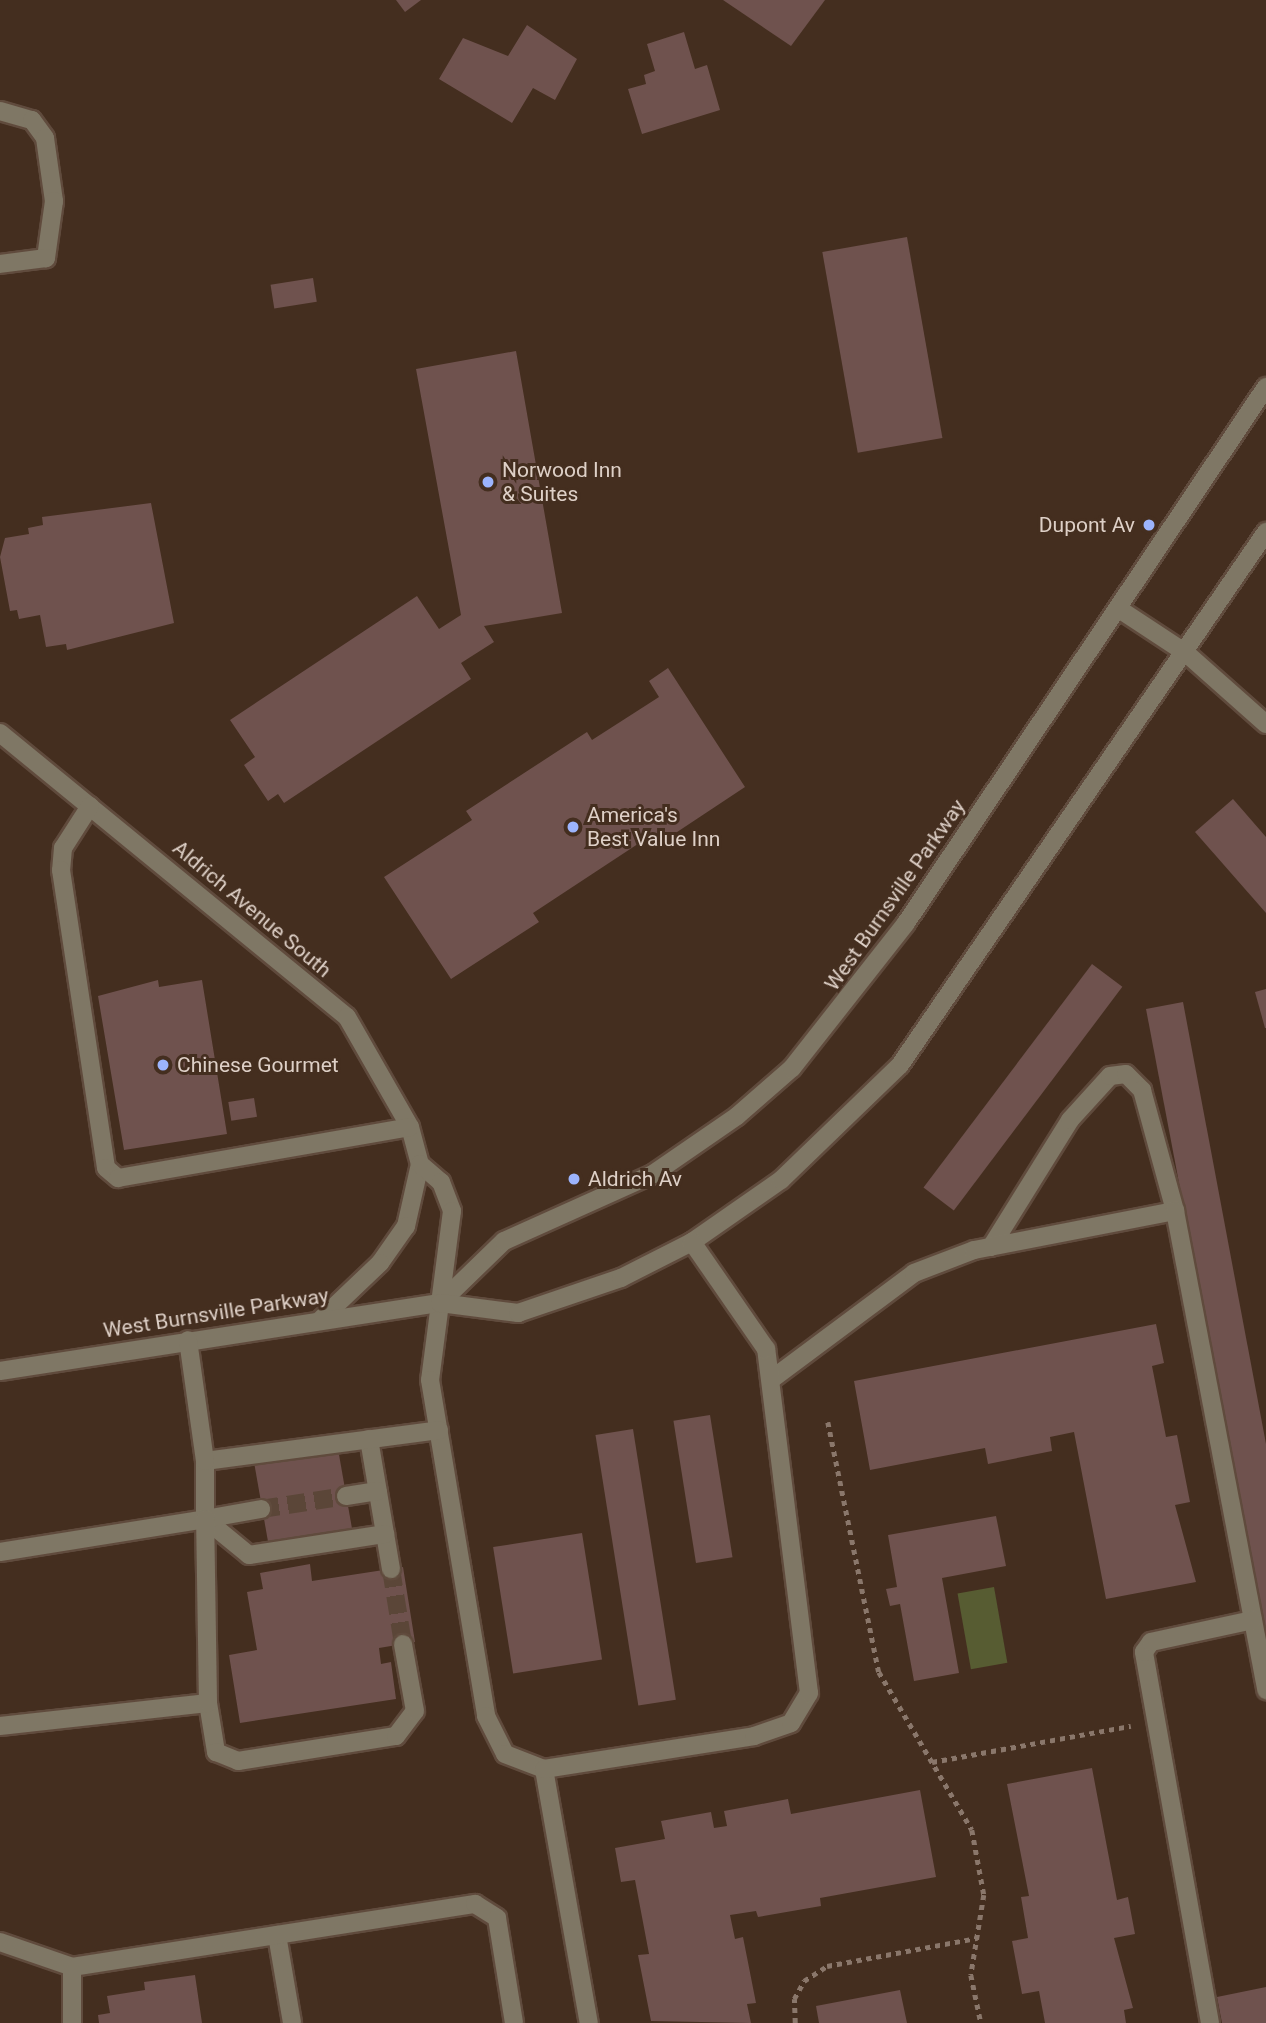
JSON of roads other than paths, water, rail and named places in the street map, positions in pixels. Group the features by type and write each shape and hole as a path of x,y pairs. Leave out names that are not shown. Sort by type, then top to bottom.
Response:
{"street":[{"path":"0,111 32,120 45,138 54,201 47,258 0,264"},
{"name":"West Burnsville Parkway","path":"439,1303 504,1241 653,1174 737,1116 792,1068 905,923 1266,387"},
{"name":"West Burnsville Parkway","path":"0,1371 439,1303 519,1313 621,1278 692,1242 781,1180 900,1065 1186,653 1266,533"},
{"path":"1119,609 1186,653 1266,724"},
{"name":"Aldrich Avenue South","path":"0,733 347,1017 410,1127 420,1164 406,1226 380,1263 319,1321"},
{"path":"90,806 63,848 61,870 106,1168 118,1178 410,1127"},
{"path":"991,1247 1070,1120 1110,1076 1126,1074 1142,1090 1175,1211 1266,1690"},
{"name":"Aldrich Avenue South","path":"420,1164 441,1182 452,1211 430,1380 486,1716 505,1754 544,1769"},
{"path":"772,1378 914,1273 991,1247 1175,1211"},
{"path":"589,2023 544,1769 754,1736 791,1723 809,1693 772,1378 766,1349 692,1242"},
{"path":"188,1340 205,1461 208,1703 216,1752 238,1761 396,1737 415,1711 403,1644"},
{"path":"205,1461 439,1430"},
{"path":"369,1439 391,1569"},
{"path":"346,1496 378,1491"},
{"path":"0,1552 261,1509"},
{"path":"205,1519 249,1555 385,1534"},
{"path":"1210,2023 1144,1652 1151,1642 1253,1619"},
{"path":"0,1726 208,1703"},
{"path":"0,1942 72,1967 485,1906 498,1918 514,2023"},
{"path":"277,1935 292,2023"},
{"path":"72,1967 72,2023"}],"tunnel":[{"path":"261,1509 346,1496"},
{"path":"391,1569 403,1644"}],"place":[{"name":"Norwood Inn & Suites","path":"488,482"},
{"name":"Dupont Av","path":"1149,525"},
{"name":"America's Best Value Inn","path":"573,827"},
{"name":"Chinese Gourmet","path":"163,1065"},
{"name":"Aldrich Av","path":"574,1179"}]}
